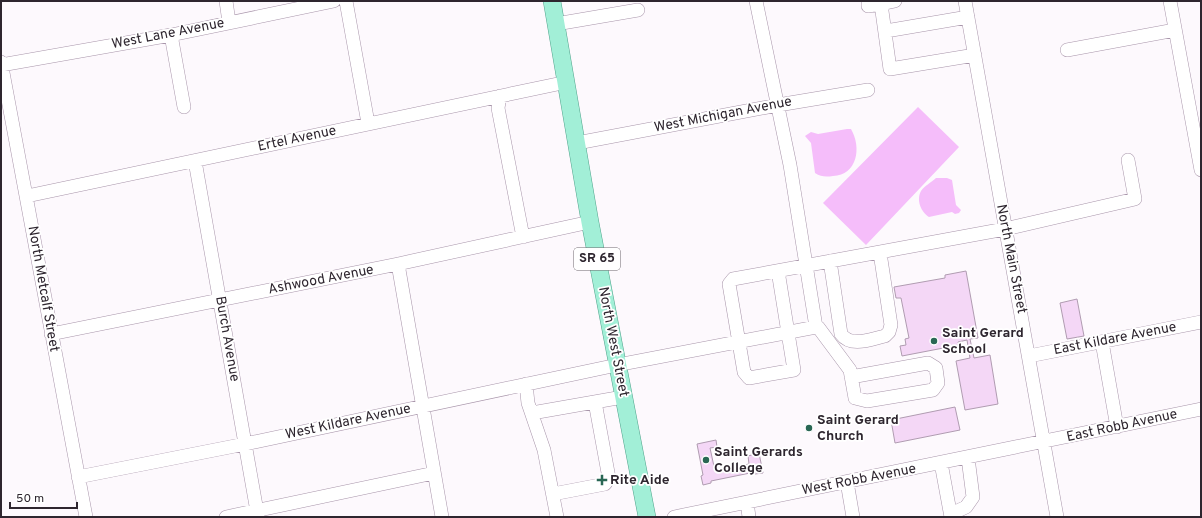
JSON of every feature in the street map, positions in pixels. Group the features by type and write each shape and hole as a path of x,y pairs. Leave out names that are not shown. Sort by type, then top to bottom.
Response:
{"main road":[{"name":"North West Street","path":"552,1 590,222 647,517"}],"street":[{"path":"226,1 229,22"},
{"name":"West Lane Avenue","path":"1,64 171,35 334,1"},
{"path":"346,1 368,123"},
{"path":"756,1 778,105 816,327 850,370 851,377 855,398 867,402 934,390 938,383 936,368 928,363 851,377"},
{"path":"868,1 868,6 895,1"},
{"name":"North Main Street","path":"965,1 1057,517"},
{"path":"1170,1 1201,170"},
{"path":"881,4 886,31 890,69 975,55"},
{"path":"556,24 638,10"},
{"path":"886,31 968,17"},
{"path":"1067,50 1175,30"},
{"path":"171,35 184,107"},
{"name":"North Metcalf Street","path":"1,64 27,196 51,334 86,517"},
{"name":"Ertel Avenue","path":"27,196 567,82"},
{"name":"West Michigan Avenue","path":"577,143 778,105 868,90"},
{"path":"500,96 498,108 523,237"},
{"path":"778,271 794,370 749,378 744,372 729,284 733,279 778,271 806,264 880,253 1005,229 1135,199 1128,160"},
{"name":"Burch Avenue","path":"196,161 258,513"},
{"name":"Ashwood Avenue","path":"51,334 398,264 590,222"},
{"path":"830,261 841,334 845,340 852,342 885,336 889,332 891,325 880,253"},
{"path":"398,264 421,406 442,517"},
{"name":"East Kildare Avenue","path":"1029,356 1201,322"},
{"name":"West Kildare Avenue","path":"78,477 245,444 617,365 816,327"},
{"path":"1102,342 1117,427"},
{"path":"526,384 532,413 544,450 557,517"},
{"path":"532,413 623,397"},
{"path":"553,494 605,484 608,482 609,478 595,402"},
{"name":"East Robb Avenue","path":"1043,443 1201,409"},
{"name":"West Robb Avenue","path":"674,517 1043,443"},
{"path":"940,463 951,515 966,507 973,497 968,458"},
{"path":"226,517 258,513 434,473"},
{"path":"847,482 853,517"},
{"path":"747,502 750,517"}],"shaded area":[{"path":"918,107 959,147 866,245 823,203"},
{"path":"851,129 856,144 855,159 852,166 847,171 833,176 826,177 815,173 811,143 805,136 811,132 818,134"},
{"path":"936,178 947,178 952,180 956,205 961,210 959,213 955,214 952,212 929,217 920,206 919,198 921,191"}],"building":[{"name":"Saint Gerard School","path":"966,271 978,338 970,339 974,358 990,355 998,404 965,410 956,361 970,358 967,340 958,342 959,345 902,356 900,346 906,345 905,339 909,338 901,298 896,298 894,287 945,278 945,275"},
{"path":"1077,299 1084,336 1067,339 1060,303"},
{"path":"955,407 960,430 895,443 891,420"},
{"name":"Saint Gerards College","path":"716,440 717,447 710,448 715,471 749,464 748,456 759,453 763,473 755,474 755,472 711,481 711,483 703,485 701,476 703,475 697,444"}],"place":[{"name":"Saint Gerard School","path":"934,341"},
{"name":"Saint Gerard Church","path":"809,428"},
{"name":"Saint Gerards College","path":"706,460"},
{"name":"Rite Aide","path":"602,480"}]}
